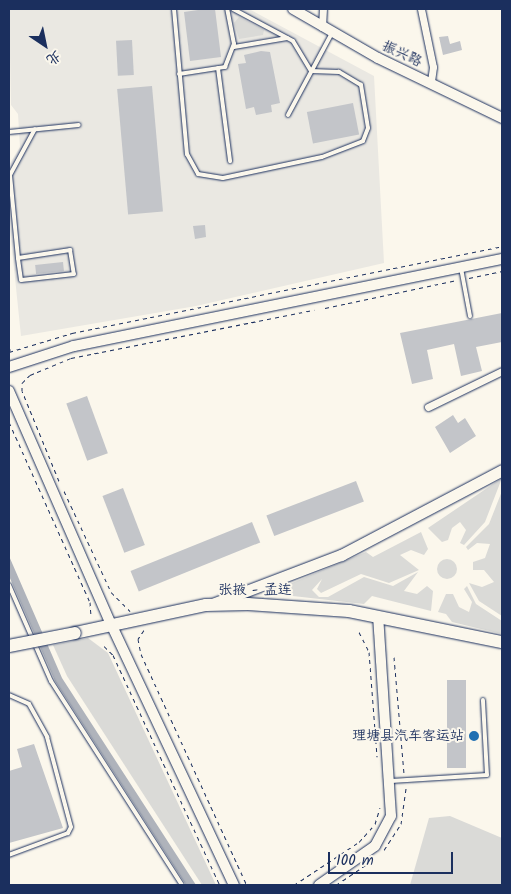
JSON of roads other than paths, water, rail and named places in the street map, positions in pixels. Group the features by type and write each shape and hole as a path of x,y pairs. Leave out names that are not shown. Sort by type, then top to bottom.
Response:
{"highway":[{"name":"张掖 - 孟连","path":"9,646 206,605 301,606 378,617 502,642"}],"main road":[{"path":"206,605 325,563 502,470"}],"street":[{"name":"振兴路","path":"293,9 332,33 502,118"},
{"path":"322,26 323,9"},
{"path":"421,9 433,67 431,82"},
{"path":"9,367 74,346 502,259"},
{"path":"428,407 502,371"},
{"path":"9,391 111,624 234,885"},
{"path":"319,885 382,837 391,816 391,781 378,617"}],"lane":[{"path":"174,9 188,161 210,179 322,157 363,141 368,128 364,88 339,72 312,71"},
{"path":"179,74 225,67 234,47 227,9"},
{"path":"233,9 287,38 312,71"},
{"path":"288,115 332,33"},
{"path":"234,47 287,38"},
{"path":"218,68 230,161"},
{"path":"9,132 79,125"},
{"path":"18,258 70,250 74,274 21,280 18,258 10,175 35,129"},
{"path":"460,268 470,316"},
{"path":"9,585 51,681 182,885"},
{"path":"9,695 29,704 47,737 71,827 68,833 9,854"},
{"path":"391,781 487,775 483,700"}],"place":[{"name":"理塘县汽车客运站","path":"474,736"}]}
